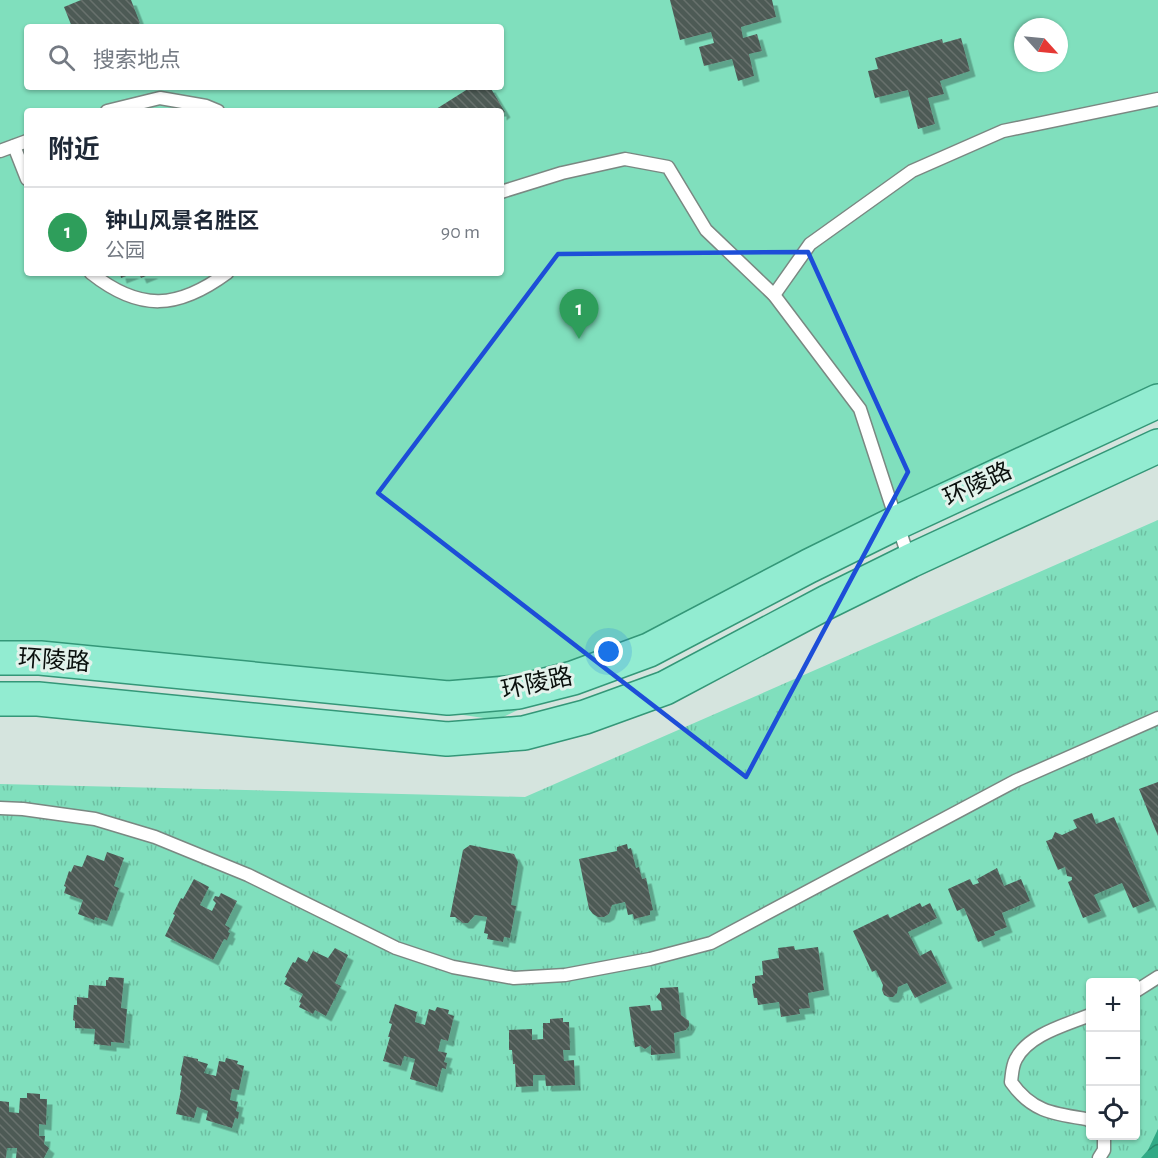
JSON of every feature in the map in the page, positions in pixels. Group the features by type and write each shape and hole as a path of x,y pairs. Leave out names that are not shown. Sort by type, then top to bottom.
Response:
{"main road":[{"name":"环陵路","path":"0,658 40,658 448,698 518,692 573,678 649,650 896,523 1158,401"},
{"name":"环陵路","path":"0,699 38,699 447,739 524,733 585,717 665,688 910,561 1158,446"}],"lane":[{"path":"118,108 160,98 211,108"},
{"path":"774,295 810,244 912,171 1003,131 1158,99"},
{"path":"0,152 24,142"},
{"path":"14,146 24,171"},
{"path":"504,191 562,173 625,159 668,166 706,230 774,295 860,409 910,561"},
{"path":"95,276 132,299 162,302 188,296 223,276"},
{"path":"0,808 95,819 155,837 248,875 396,948 453,968 514,978 565,975 650,959 711,943 1015,781 1158,718"},
{"path":"1140,988 1158,977"},
{"path":"1086,1017 1033,1040 1014,1061 1011,1082 1021,1096 1033,1106 1058,1115 1086,1120"},
{"path":"1098,1158 1104,1150 1104,1140"}],"highlighted area":[{"path":"808,252 908,472 746,777 378,493 558,254"}],"green space":[{"path":"0,0 1158,0 1158,405 1031,460 497,720 0,646"},
{"path":"1158,520 1158,1158 0,1158 0,784 525,797"}],"water":[{"path":"1158,1129 1158,1158 1141,1158 1148,1150"}],"building":[{"path":"81,0 131,0 140,23 71,24 64,7"},
{"path":"670,0 772,0 776,17 741,27 743,38 757,34 762,51 749,54 754,76 738,81 732,59 704,66 699,47 714,43 711,32 680,40"},
{"path":"961,38 970,71 940,81 944,94 928,98 935,124 918,129 908,90 875,98 868,71 878,69 875,58 942,39 943,43"},
{"path":"466,90 492,90 503,108 438,108"},
{"path":"1158,782 1158,836 1139,789"},
{"path":"1092,813 1096,824 1114,817 1150,901 1133,908 1122,883 1094,895 1101,911 1083,918 1068,882 1072,880 1072,877 1067,876 1065,867 1058,870 1046,841 1052,839 1055,832 1062,835 1077,828 1073,820"},
{"path":"627,844 628,849 631,848 636,868 639,867 642,879 646,878 653,910 650,911 650,915 634,919 633,914 628,915 625,902 612,905 609,914 598,917 589,909 579,859 617,851 617,847"},
{"path":"470,845 514,854 518,862 511,905 516,906 510,938 504,937 503,942 487,939 488,934 484,933 487,917 475,915 468,923 463,923 455,917 450,917 463,850"},
{"path":"107,852 124,858 114,886 119,888 107,921 95,917 94,920 78,914 83,900 64,893 66,887 64,886 69,871 71,872 74,865 82,867 87,855 104,861"},
{"path":"997,868 1004,886 1021,879 1030,901 1002,913 1007,927 978,942 964,908 957,911 948,889 970,879 973,885 979,883 977,879"},
{"path":"194,879 209,887 200,905 212,911 216,903 213,900 215,896 219,897 221,893 237,901 225,925 230,928 228,932 230,933 227,940 224,939 213,960 165,936 181,898 183,899"},
{"path":"920,903 922,907 930,903 937,918 908,932 920,956 931,950 947,983 915,998 907,983 898,987 893,997 888,997 884,995 883,985 876,970 872,972 853,931 888,914 890,918"},
{"path":"794,946 795,950 818,947 824,990 808,993 810,1008 799,1009 800,1014 781,1017 779,1002 758,1005 757,998 754,998 752,984 755,983 755,976 763,975 762,961 779,958 778,948"},
{"path":"335,948 348,955 335,983 341,986 326,1016 315,1010 313,1014 299,1007 303,994 284,984 287,978 285,977 298,957 307,962 313,951 328,958"},
{"path":"109,977 124,978 121,1008 127,1009 124,1043 111,1042 111,1046 94,1044 95,1029 75,1028 73,1020 77,997 88,998 89,985 106,986 106,980"},
{"path":"678,987 681,1015 689,1021 689,1026 686,1030 674,1033 675,1053 651,1055 651,1045 645,1049 640,1046 635,1047 629,1007 650,1005 651,1011 662,1010 661,1002 656,997 660,988"},
{"path":"395,1004 417,1012 415,1022 425,1025 429,1009 435,1011 437,1007 449,1010 448,1014 454,1016 448,1041 441,1039 438,1051 447,1053 444,1062 447,1063 446,1069 442,1068 437,1087 410,1079 415,1059 404,1056 401,1066 383,1061 390,1037 388,1037 392,1024 389,1023"},
{"path":"563,1018 563,1022 569,1022 570,1050 563,1050 564,1061 574,1060 575,1085 546,1086 545,1075 533,1075 533,1086 516,1087 515,1064 513,1064 512,1050 509,1050 509,1030 532,1029 532,1040 543,1039 543,1023 550,1023 550,1019"},
{"path":"184,1056 208,1064 204,1073 216,1076 219,1061 225,1062 226,1058 238,1061 237,1064 244,1066 239,1090 232,1089 230,1100 238,1102 236,1111 239,1112 238,1119 235,1118 232,1128 206,1120 208,1111 197,1107 194,1118 176,1114"},
{"path":"27,1093 40,1094 40,1099 47,1099 46,1125 39,1124 39,1136 45,1136 44,1144 49,1148 44,1158 16,1158 17,1148 7,1148 6,1158 0,1158 0,1101 9,1102 9,1112 19,1113 20,1098 27,1098"}],"place":[{"name":"钟山风景名胜区","path":"579,339"}]}
